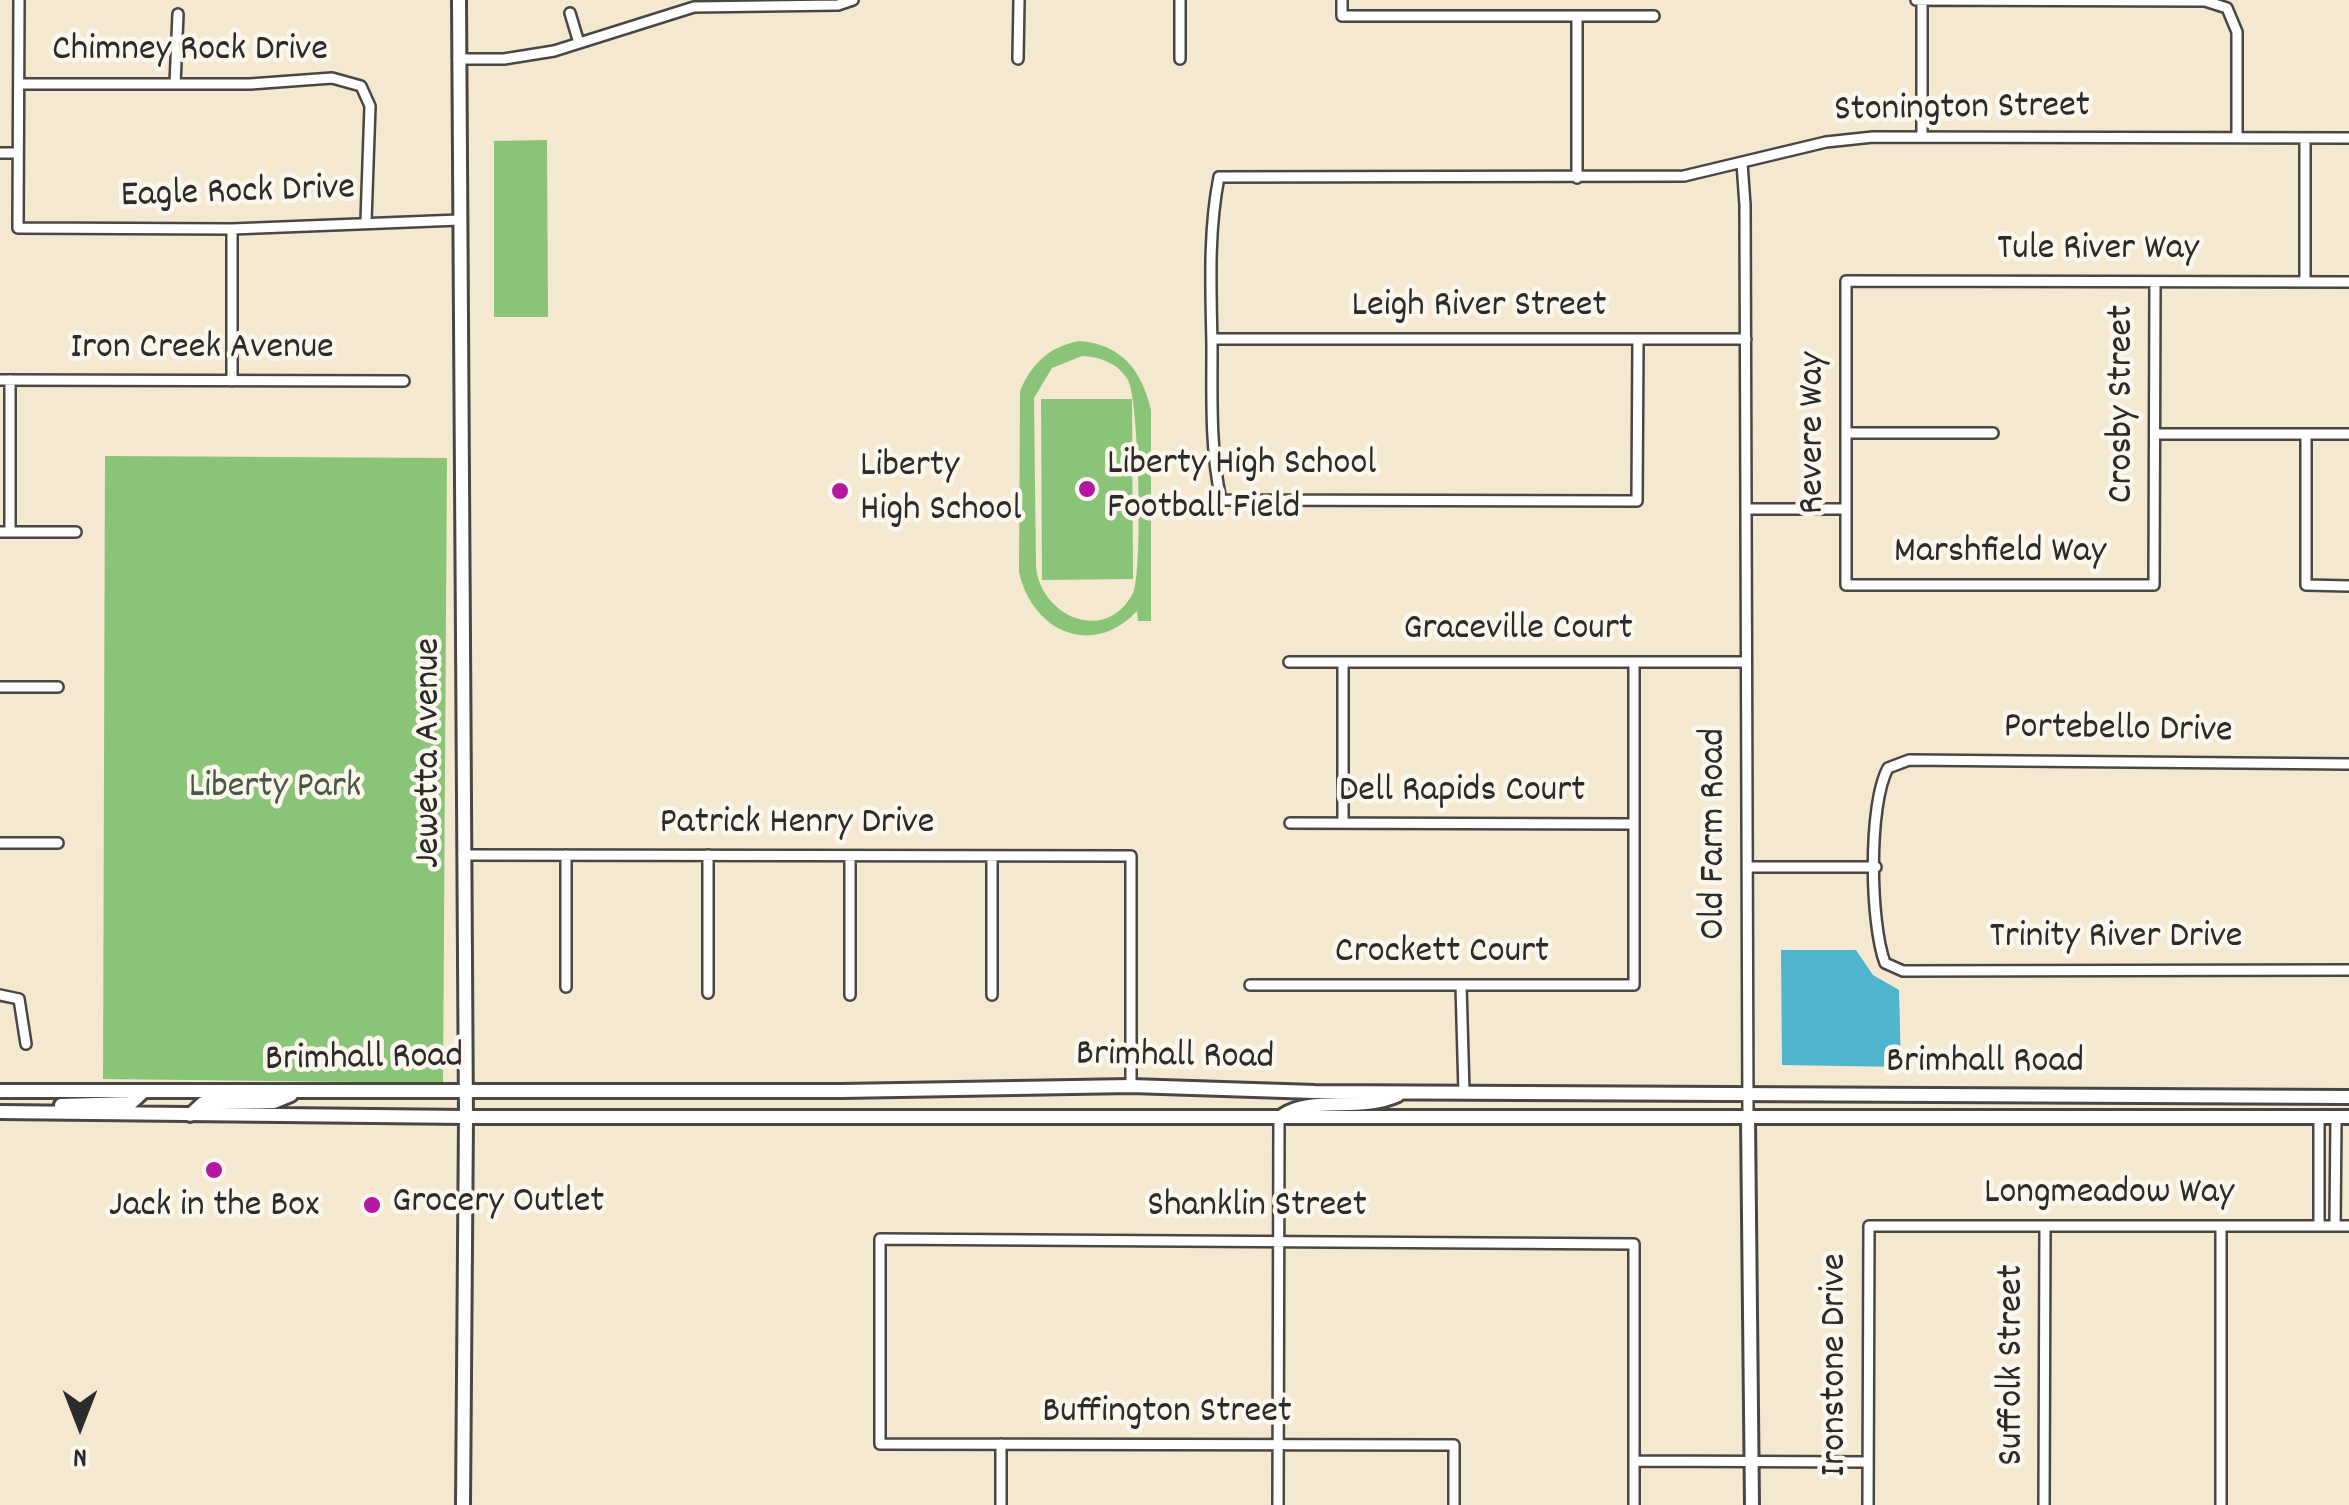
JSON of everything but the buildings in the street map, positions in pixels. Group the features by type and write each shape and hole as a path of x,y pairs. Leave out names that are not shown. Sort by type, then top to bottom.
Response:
{"street":[{"path":"0,153 18,153 19,0"},
{"name":"Jewetta Avenue","path":"458,0 466,1117 463,1505"},
{"path":"1018,59 1019,0"},
{"path":"1180,0 1180,59"},
{"path":"1342,0 1342,16 1654,16"},
{"path":"1922,137 1919,0 2205,0 2228,8 2237,32 2236,138"},
{"path":"458,59 529,56 694,8 852,1"},
{"path":"570,13 579,43"},
{"path":"175,84 178,14"},
{"path":"1577,16 1577,178"},
{"name":"Chimney Rock Drive","path":"19,84 332,78 361,86 370,106 366,221"},
{"name":"Stonington Street","path":"1212,338 1211,227 1220,177 1684,176 1850,138 2349,138"},
{"path":"2305,138 2305,282"},
{"name":"Eagle Rock Drive","path":"18,153 18,228 232,229 459,220"},
{"name":"Old Farm Road","path":"1742,163 1752,1505"},
{"path":"232,229 232,381"},
{"name":"Tule River Way","path":"1846,281 2349,282"},
{"name":"Revere Way","path":"1846,281 1846,585"},
{"name":"Crosby Street","path":"2154,585 2155,282"},
{"path":"1212,338 1213,450 1222,500 1638,501 1638,339"},
{"name":"Leigh River Street","path":"1212,338 1746,340"},
{"path":"5,380 5,532 76,532"},
{"name":"Iron Creek Avenue","path":"5,380 404,382"},
{"path":"1846,433 1993,433"},
{"path":"2155,434 2349,434"},
{"path":"2306,434 2306,586 2349,586"},
{"path":"1746,509 1846,509"},
{"name":"Marshfield Way","path":"1846,585 2154,585"},
{"name":"Graceville Court","path":"1290,662 1746,662"},
{"path":"1343,662 1343,823"},
{"path":"1634,662 1634,824"},
{"path":"0,687 58,688"},
{"name":"Portebello Drive","path":"1876,867 1879,785 1888,768 1909,760 2349,764"},
{"name":"Dell Rapids Court","path":"1290,823 1634,824"},
{"name":"Crockett Court","path":"1250,985 1634,986 1634,824"},
{"path":"0,843 58,843"},
{"name":"Patrick Henry Drive","path":"463,855 1132,856 1131,1086"},
{"path":"566,855 566,986"},
{"path":"708,856 708,992"},
{"path":"850,856 850,995"},
{"path":"992,856 992,995"},
{"path":"1747,867 1876,867"},
{"name":"Trinity River Drive","path":"1876,867 1878,944 1885,963 1903,971 2349,970"},
{"path":"1461,985 1464,1092"},
{"path":"0,995 19,999 26,1044"},
{"name":"Brimhall Road","path":"0,1091 842,1091 1131,1086 1405,1092 2349,1097"},
{"path":"45,1112 62,1104 130,1103 144,1092"},
{"path":"190,1115 203,1103 274,1102 298,1092"},
{"path":"1278,1505 1280,1117 1310,1106 1375,1106 1405,1092"},
{"path":"2319,1226 2320,1117 2349,1108"},
{"name":"Brimhall Road","path":"0,1112 1748,1120 2342,1117"},
{"path":"2335,1226 2342,1117"},
{"name":"Longmeadow Way","path":"1868,1226 2349,1226"},
{"name":"Ironstone Drive","path":"1868,1226 1868,1505"},
{"name":"Suffolk Street","path":"2044,1505 2045,1226"},
{"path":"2220,1505 2221,1226"},
{"name":"Shanklin Street","path":"880,1444 880,1239 1634,1244 1634,1461"},
{"name":"Buffington Street","path":"880,1444 1454,1445 1454,1505"},
{"path":"1001,1444 1001,1505"},
{"path":"1634,1505 1634,1461 1868,1462"}],"green space":[{"path":"547,140 548,317 494,317 494,141"},
{"path":"1079,341 1108,348 1128,362 1142,384 1151,410 1151,621 1138,621 1137,611 1120,626 1083,635 1050,623 1026,593 1019,572 1020,391 1043,358 1059,347","holes":["1082,356 1114,365 1128,380 1135,418 1138,486 1138,554 1133,593 1121,609 1092,621 1062,611 1050,600 1036,568 1034,398 1052,368"]},
{"name":"Liberty High School Football Field","path":"1041,399 1132,399 1133,579 1042,580"},
{"name":"Liberty Park","path":"105,456 447,458 443,1083 103,1079"}],"water":[{"path":"1781,950 1856,950 1873,975 1899,990 1901,1067 1782,1065"}],"place":[{"name":"Liberty High School Football Field","path":"1087,489"},
{"name":"Liberty High School","path":"840,491"},
{"name":"Jack in the Box","path":"214,1170"},
{"name":"Grocery Outlet","path":"372,1205"}]}
